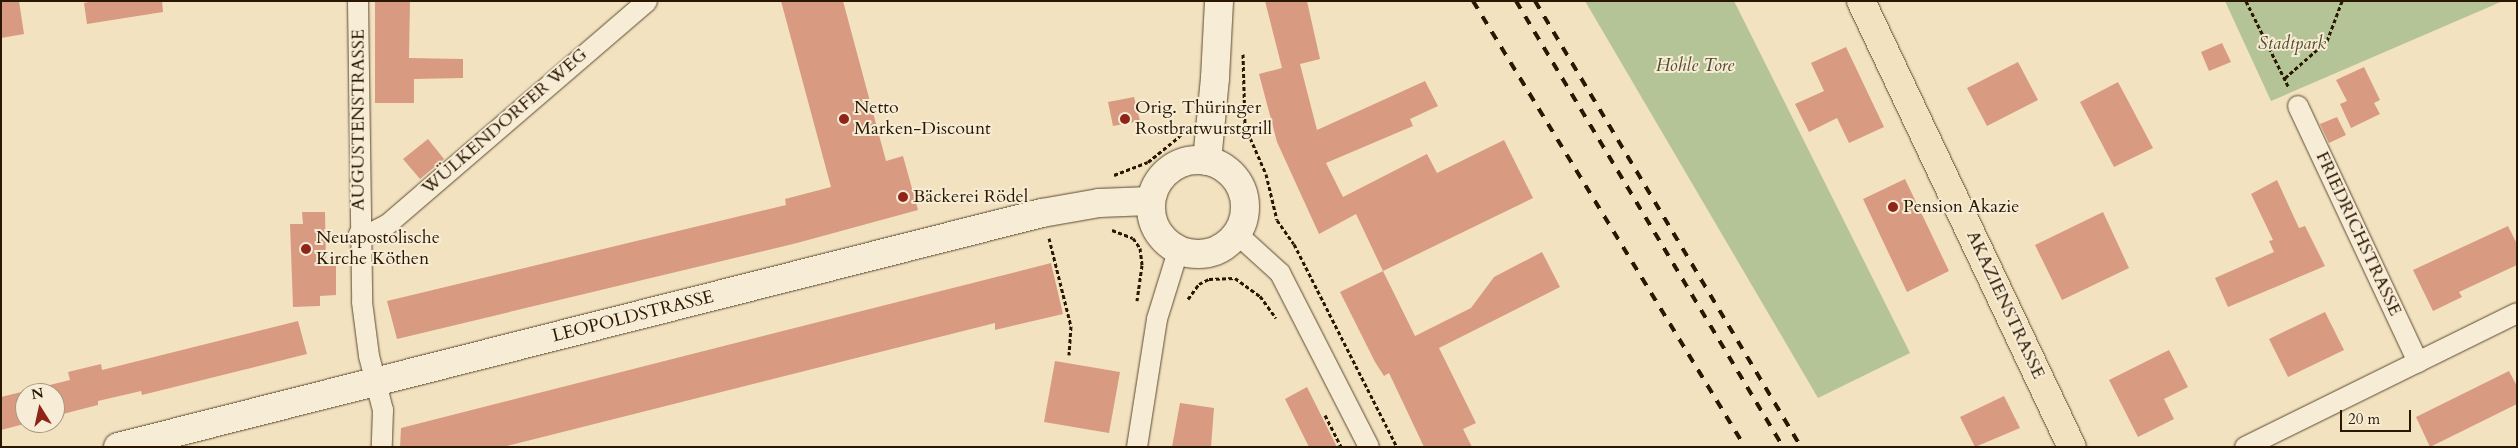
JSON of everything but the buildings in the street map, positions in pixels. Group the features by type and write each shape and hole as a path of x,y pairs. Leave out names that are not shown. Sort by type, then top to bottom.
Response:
{"main road":[{"path":"1207,161 1216,78 1219,1"},
{"name":"AKAZIENSTRASSE","path":"1861,1 2072,447"},
{"path":"1207,161 1233,176 1243,194 1245,215 1237,234 1224,247 1206,254 1178,251 1156,231 1150,201 1165,172 1185,162 1207,161"},
{"name":"LEOPOLDSTRASSE","path":"118,447 1042,213 1112,202 1150,201"}],"street":[{"name":"AUGUSTENSTRASSE","path":"358,1 359,234 362,302 375,381 383,410 382,447"},
{"name":"WÜLKENDORFER WEG","path":"359,234 373,232 387,225 491,139 594,44 647,1"},
{"name":"FRIEDRICHSTRASSE","path":"2298,106 2418,362"},
{"path":"1237,234 1280,273 1369,447"},
{"path":"1137,447 1157,320 1178,251"},
{"path":"2245,447 2517,313"}],"path":[{"path":"2246,1 2285,78 2327,41 2342,1"},
{"path":"1241,50 1245,57 1245,126 1266,174 1277,220 1294,244 1397,447"},
{"path":"1157,320 1136,312 1142,265 1140,248 1133,238 1112,230 1112,202 1106,178 1148,162 1180,136 1188,118"},
{"path":"1042,213 1071,326 1069,355"},
{"path":"1199,284 1215,278 1235,278 1260,296 1282,326"},
{"path":"1324,412 1341,447"}],"green space":[{"name":"Hohle Tore","path":"1585,1 1734,1 1910,353 1818,398"},
{"name":"Stadtpark","path":"2225,1 2503,1 2271,101"}],"railway":[{"path":"1473,1 1745,447"},
{"path":"1516,1 1783,447"},
{"path":"1535,1 1801,447"}],"place":[{"name":"Netto Marken-Discount","path":"844,119"},
{"name":"Orig. Thüringer Rostbratwurstgrill","path":"1125,119"},
{"name":"Bäckerei Rödel","path":"903,197"},
{"name":"Pension Akazie","path":"1893,207"},
{"name":"Neuapostolische Kirche Köthen","path":"306,249"}]}
